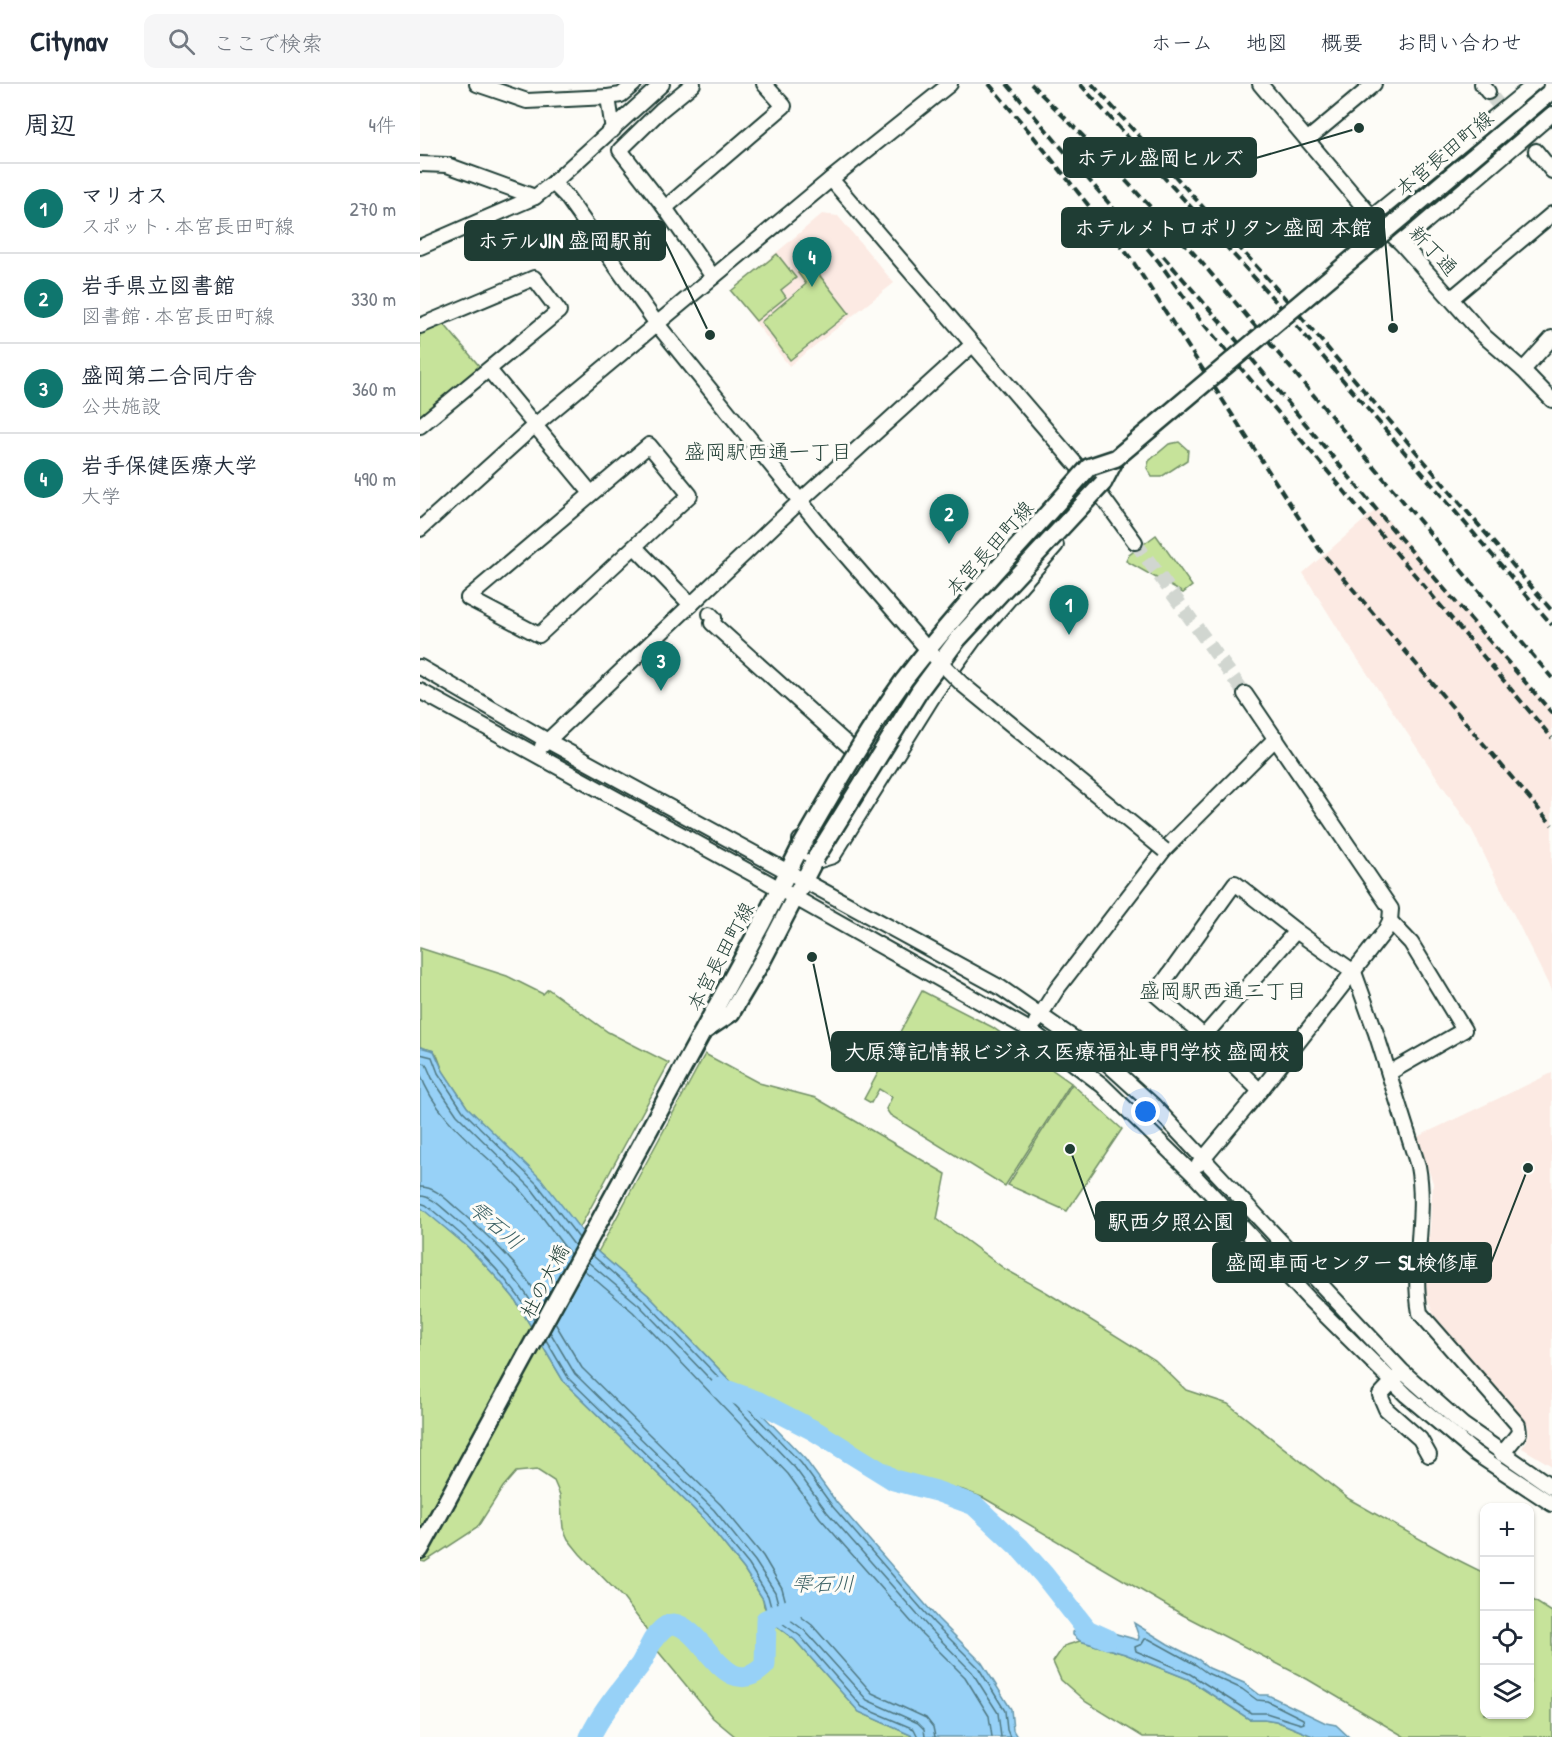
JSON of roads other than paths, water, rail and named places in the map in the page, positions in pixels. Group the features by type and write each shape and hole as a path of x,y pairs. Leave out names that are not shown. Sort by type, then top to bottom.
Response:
{"main road":[{"name":"本宮長田町線","path":"703,1031 730,1013 762,962 815,860 914,700 940,663 962,633 1103,483 1116,458 1545,90"},
{"name":"本宮長田町線","path":"703,1031 841,776 904,681 949,624 1089,467 1116,458"},
{"name":"杜の大橋","path":"420,1550 703,1031"}],"street":[{"path":"477,84 527,101 609,97 621,95 634,84"},
{"path":"420,247 535,197 554,183 662,84"},
{"path":"693,84 661,110 620,150 665,208 713,277"},
{"path":"665,208 784,106 764,84"},
{"path":"420,529 534,426 831,179 950,84"},
{"name":"新丁通","path":"1260,84 1372,217 1401,243 1484,336 1523,370 1552,400"},
{"path":"1307,140 1374,84"},
{"path":"1372,217 1545,90"},
{"path":"609,97 613,130"},
{"path":"1401,243 1552,114"},
{"path":"1536,151 1552,171"},
{"path":"420,164 447,165 535,197"},
{"path":"831,179 1091,482 1136,542"},
{"path":"554,183 566,196 657,324 799,502 928,650 962,684 1164,850"},
{"path":"1452,298 1552,213"},
{"path":"420,326 534,278 559,311 420,426"},
{"path":"1523,370 1552,338"},
{"path":"534,754 799,502 972,345"},
{"path":"489,370 591,493"},
{"path":"650,445 690,495 635,547 539,635 468,598 650,445"},
{"path":"1091,482 1085,512 975,638 935,693 833,856 820,860 800,849 799,842 952,617 1065,489 1091,482 1103,472"},
{"path":"635,547 691,605"},
{"path":"711,614 714,618 712,623 859,755"},
{"path":"420,667 548,741 1001,988 1098,1055 1153,1105 1205,1159 1402,1371 1463,1425 1552,1487"},
{"path":"420,691 1030,1030 1102,1085 1192,1173 1310,1300 1392,1382 1475,1453 1536,1496 1552,1504"},
{"path":"1192,1173 1354,972 1390,921 1391,909 1245,694"},
{"path":"1030,1030 1057,990 1164,850 1276,738"},
{"path":"1260,1091 1204,1036 1155,994 1235,883 1296,932 1354,972 1418,1166 1422,1187 1417,1280 1420,1313 1518,1425 1519,1432 1502,1454"},
{"path":"1389,1073 1464,1030 1411,943 1390,921"},
{"path":"1204,1036 1296,932"},
{"path":"1402,1371 1380,1395 1386,1409 1420,1439 1430,1455"}],"water":[{"name":"雫石川","path":"420,1047 434,1051 443,1071 467,1107 542,1180 598,1252 648,1295 805,1459 837,1503 938,1619 982,1663 1011,1709 1013,1730 1017,1737 915,1737 859,1712 795,1640 775,1625 767,1614 763,1599 744,1569 704,1519 564,1382 514,1298 468,1247 420,1207"},
{"path":"1086,1622 1106,1631 1138,1640 1134,1623 1209,1668 1244,1683 1260,1695 1268,1695 1326,1723 1336,1725 1349,1737 1315,1737 1276,1721 1249,1719 1188,1679 1125,1654 1080,1641 1073,1635 1073,1632"}],"waterway":[{"name":"雫石川","path":"720,1388 759,1402 815,1431 894,1480 936,1491 974,1505 1020,1548 1087,1630 1107,1639"},
{"path":"590,1737 607,1709 640,1665 655,1637 670,1624 684,1628 695,1637 727,1671 738,1676 751,1675 765,1665 766,1620 796,1607"}],"tunnel":[{"path":"1488,92 1536,151"},
{"path":"1135,542 1245,694"}],"railway":[{"path":"989,84 1132,260 1319,549 1552,825"},
{"path":"1007,84 1159,262 1202,322 1552,738"},
{"path":"1031,84 1099,152 1197,257 1552,678"},
{"path":"1080,84 1278,304 1552,625"},
{"path":"1092,84 1284,297 1552,611"},
{"path":"1163,256 1232,335 1394,531 1552,713"}],"place":[{"name":"ホテル盛岡ヒルズ","path":"1359,128"},
{"name":"岩手保健医療大学","path":"812,287"},
{"name":"ホテルメトロポリタン盛岡 本館","path":"1393,328"},
{"name":"ホテルJIN 盛岡駅前","path":"710,335"},
{"name":"岩手県立図書館","path":"949,544"},
{"name":"マリオス","path":"1069,635"},
{"name":"盛岡第二合同庁舎","path":"661,691"},
{"name":"大原簿記情報ビジネス医療福祉専門学校 盛岡校","path":"812,957"},
{"name":"駅西夕照公園","path":"1070,1149"},
{"name":"盛岡車両センター SL検修庫","path":"1528,1168"}],"district":[{"name":"盛岡駅西通一丁目","path":"768,451"},
{"name":"盛岡駅西通二丁目","path":"1223,990"}]}
